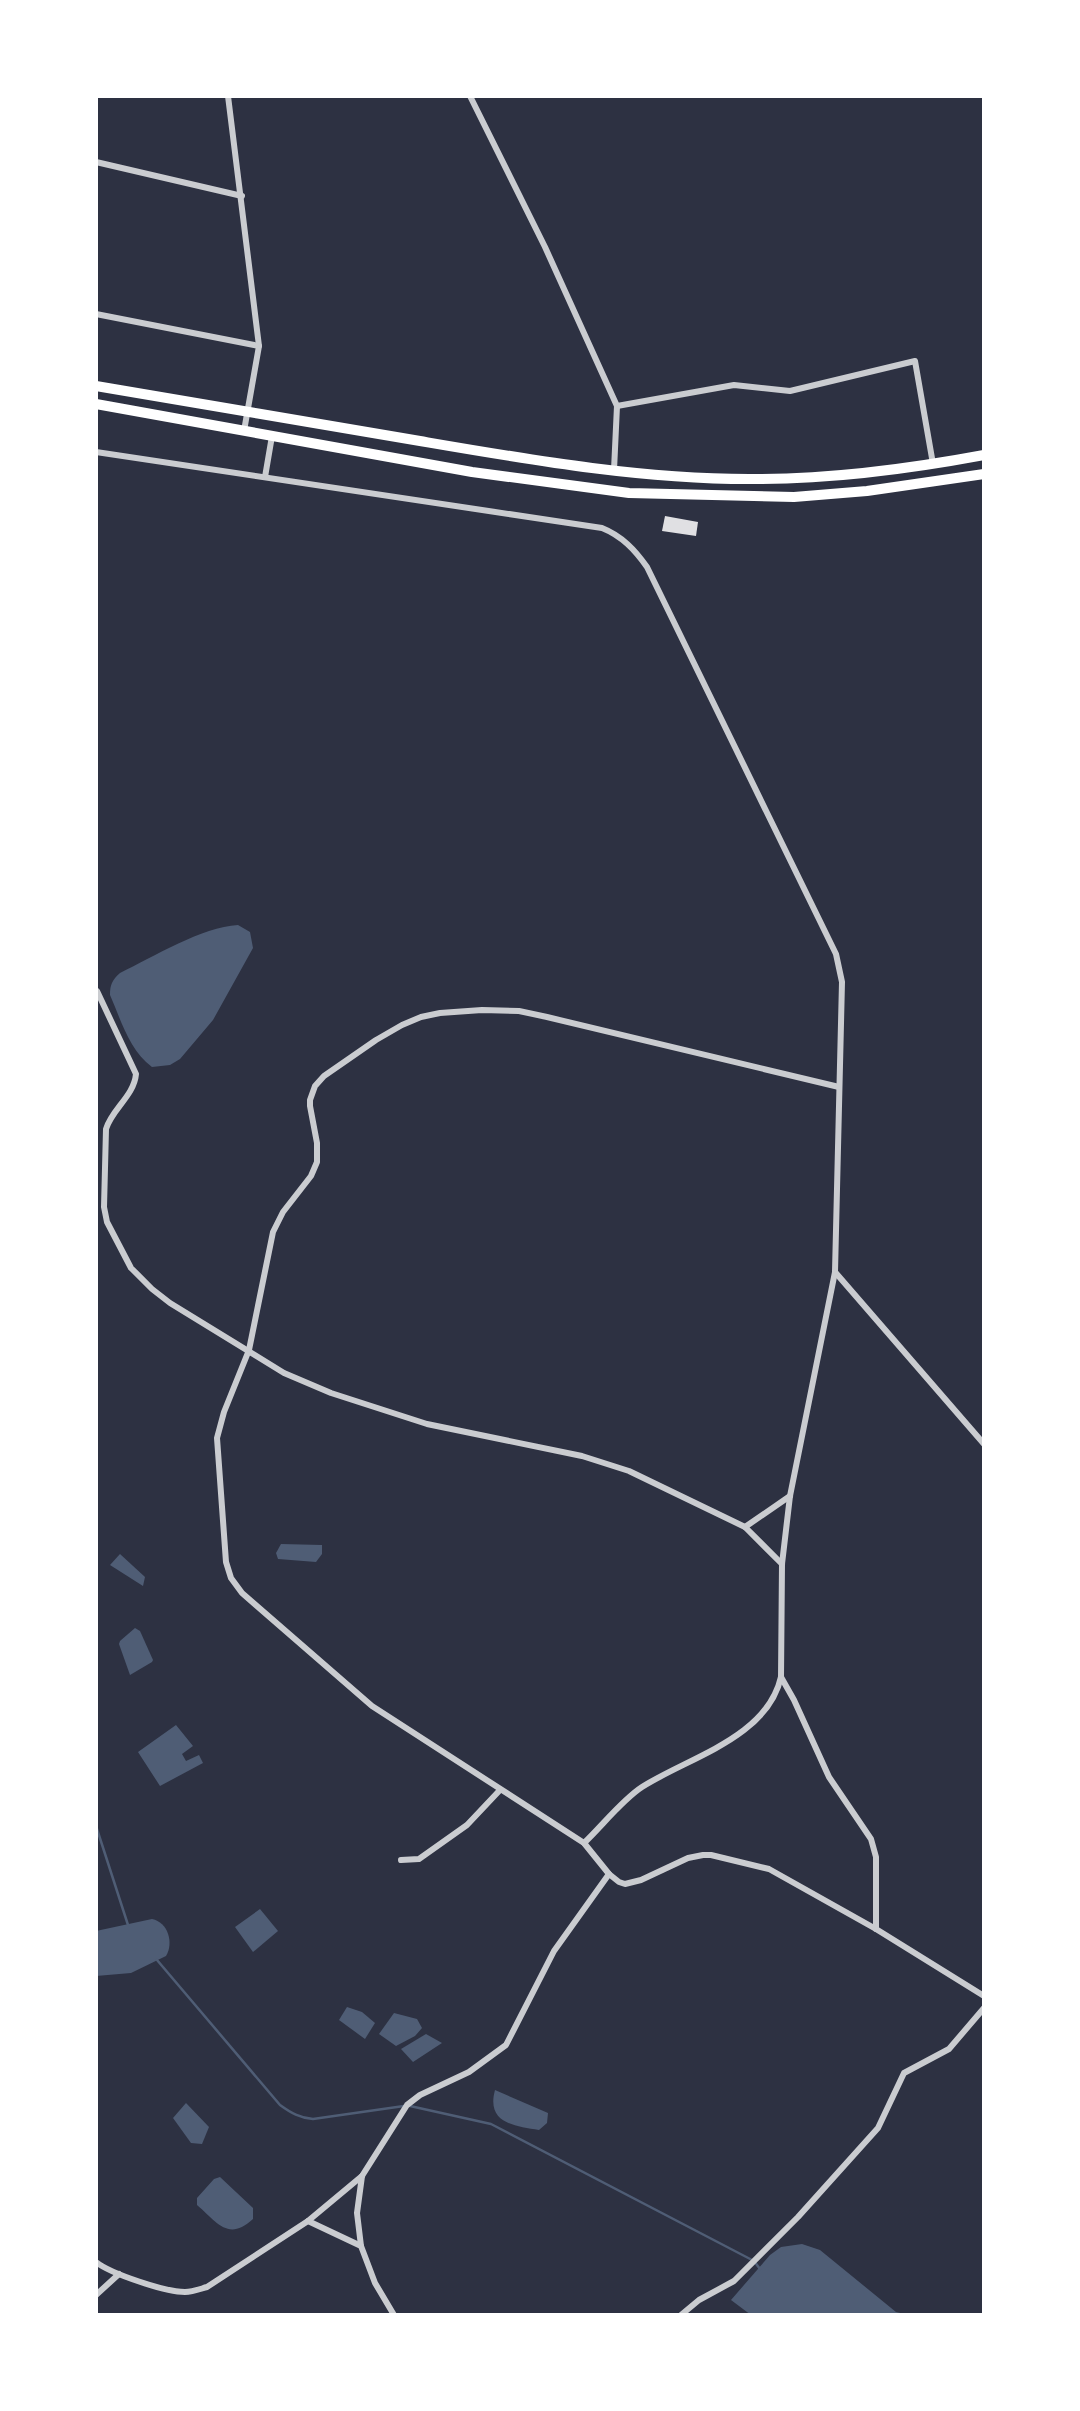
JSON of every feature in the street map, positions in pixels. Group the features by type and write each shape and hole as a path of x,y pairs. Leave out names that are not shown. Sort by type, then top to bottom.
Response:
{"highway":[{"path":"96,386 476,451 614,470 757,479 865,473 984,455"},
{"path":"96,404 472,472 612,491 794,497 879,490 984,474"},
{"path":"612,491 614,470"}],"street":[{"path":"228,96 259,346 244,431"},
{"path":"470,96 545,247 617,406 614,470"},
{"path":"96,162 242,195"},
{"path":"96,313 259,346"},
{"path":"617,406 734,385 790,391 915,361 933,464"},
{"path":"265,477 272,436"},
{"path":"96,452 602,528 614,532 647,566 836,954 842,982 835,1272 790,1496 782,1564 780,1677 773,1700 735,1737 640,1788 584,1843"},
{"path":"97,992 136,1074 131,1090 109,1118 106,1129 104,1207 112,1234 131,1268 152,1289 170,1303 284,1373 391,1414 582,1456 629,1471 745,1527 782,1564"},
{"path":"839,1087 519,1011 482,1010 440,1013 402,1025 324,1076 312,1093 310,1106 318,1150 317,1162 311,1176 283,1212 273,1232 249,1350 224,1412 217,1438 223,1542 231,1578 248,1598 372,1706 584,1843 619,1882 632,1883 688,1858 711,1855 769,1869 876,1928 984,1996"},
{"path":"835,1272 984,1444"},
{"path":"745,1527 790,1496"},
{"path":"780,1677 794,1700 829,1777 871,1839 876,1857 876,1928"},
{"path":"401,1860 419,1859 467,1825 500,1790"},
{"path":"96,2262 119,2274 173,2291 197,2290 207,2287 308,2221 362,2176 407,2105 421,2095 469,2072 506,2045 554,1951 609,1874"},
{"path":"681,2315 699,2300 734,2281 798,2217 878,2128 904,2073 956,2044 984,2008"},
{"path":"362,2176 357,2213 361,2246 375,2283 394,2315"},
{"path":"308,2221 361,2246"},
{"path":"96,2295 119,2274"}],"water":[{"path":"238,925 250,932 253,948 213,1020 180,1059 170,1065 152,1067 137,1052 122,1024 110,995 113,980 120,973 178,944 209,931"},
{"path":"281,1544 322,1545 322,1554 316,1562 278,1559 276,1553"},
{"path":"120,1554 145,1577 143,1586 110,1565"},
{"path":"135,1628 140,1631 153,1660 130,1675 119,1644"},
{"path":"176,1725 193,1746 182,1754 186,1761 199,1755 203,1763 160,1786 138,1752"},
{"path":"260,1909 278,1931 253,1952 235,1927"},
{"path":"152,1919 162,1924 168,1934 166,1956 131,1973 96,1976 96,1931"},
{"path":"347,2007 362,2012 375,2023 365,2039 339,2020"},
{"path":"394,2013 417,2019 422,2028 415,2036 396,2046 379,2034"},
{"path":"426,2034 442,2043 413,2062 401,2049"},
{"path":"495,2090 548,2113 547,2123 539,2130 504,2121 495,2110"},
{"path":"186,2103 209,2127 202,2144 191,2143 173,2118"},
{"path":"220,2177 253,2208 253,2219 237,2229 223,2227 197,2205 197,2198 214,2179"},
{"path":"802,2244 820,2250 896,2312 909,2315 751,2315 731,2300 770,2255 781,2247"}],"building":[{"path":"665,516 698,522 696,536 662,531"}],"waterway":[{"path":"96,1826 128,1925"},
{"path":"157,1960 280,2105 288,2110 313,2119 404,2106"},
{"path":"410,2106 491,2124 754,2261 760,2269"}]}
